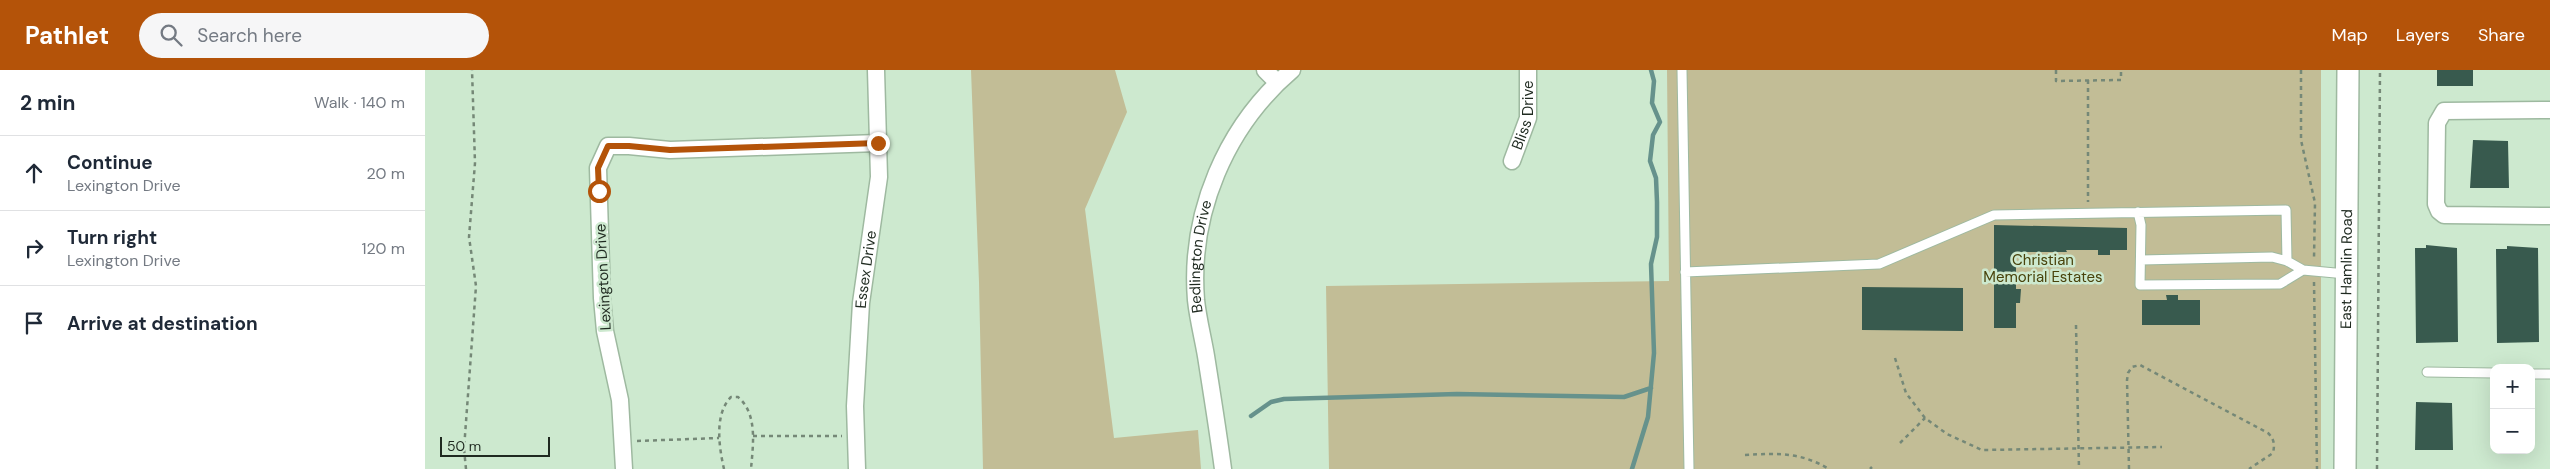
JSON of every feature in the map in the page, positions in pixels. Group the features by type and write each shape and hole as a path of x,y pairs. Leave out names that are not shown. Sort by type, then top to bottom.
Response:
{"street":[{"name":"Essex Drive","path":"857,469 857,356 861,303 879,177 876,70"},
{"path":"1265,70 1277,82"},
{"name":"Bedlington Drive","path":"1223,469 1196,300 1196,267 1200,230 1216,176 1237,130 1277,82 1292,70"},
{"name":"Bliss Drive","path":"1512,160 1528,118 1528,70"},
{"name":"East Hamlin Road","path":"2345,469 2348,70"},
{"path":"2550,110 2444,111 2437,123 2436,204 2439,211 2444,215 2550,216"},
{"name":"Lexington Drive","path":"624,469 620,400 605,331 602,298 598,168 608,146 670,150 878,143"}],"lane":[{"path":"1682,70 1689,469"},
{"path":"1685,272 1879,264 1994,215 2138,212 2286,210 2287,260"},
{"path":"2138,212 2141,225 2140,285 2280,284 2303,270"},
{"path":"2141,260 2273,257 2287,260 2303,270 2346,274"},
{"path":"2427,372 2490,374"},
{"path":"2535,374 2550,374"}],"path":[{"path":"466,469 463,449 476,286 469,237 475,163 471,70"},
{"path":"2056,70 2056,81 2121,80 2121,70"},
{"path":"2377,469 2380,70"},
{"path":"2088,80 2088,213"},
{"path":"2076,325 2079,469"},
{"path":"1895,358 1906,393 1925,418 1947,434 1982,450 2162,447"},
{"path":"2129,469 2128,373 2132,367 2140,365 2268,433 2273,438 2275,445 2273,453 2249,469"},
{"path":"724,469 720,438 723,405 731,397 738,397 746,404 751,419 751,469"},
{"path":"1900,443 1925,418"},
{"path":"752,436 856,436"},
{"path":"623,442 720,438"},
{"path":"1745,455 1787,453 1801,459 1808,458 1829,469"}],"green space":[{"path":"971,70 1115,70 1127,112 1085,209 1114,438 1198,430 1201,469 983,469 979,282"},
{"name":"Christian Memorial Estates","path":"1667,70 2321,70 2321,469 1329,469 1326,286 1669,281"}],"building":[{"path":"2437,70 2473,70 2473,86 2437,86"},
{"path":"2473,140 2508,141 2509,188 2470,188"},
{"path":"1994,225 2127,228 2127,250 2110,250 2110,255 2098,255 2098,250 2016,252 2016,289 2021,289 2020,303 2016,303 2016,328 1994,328"},
{"path":"2426,245 2457,248 2458,342 2416,343 2415,248 2426,248"},
{"path":"2507,246 2538,248 2539,342 2497,343 2496,249 2507,249"},
{"path":"1862,287 1963,288 1963,331 1862,330"},
{"path":"2166,295 2178,295 2178,300 2200,300 2200,325 2142,325 2142,300 2167,300"},
{"path":"2416,402 2452,403 2453,450 2415,450"}],"waterway":[{"path":"1632,469 1648,417 1654,353 1651,264 1657,237 1657,202 1656,178 1650,161 1653,135 1660,122 1652,103 1654,81 1651,70"},
{"path":"1251,416 1271,402 1284,399 1457,394 1624,397 1651,388"}],"route":[{"path":"599,191 598,168 608,146 670,150 878,143"}]}
